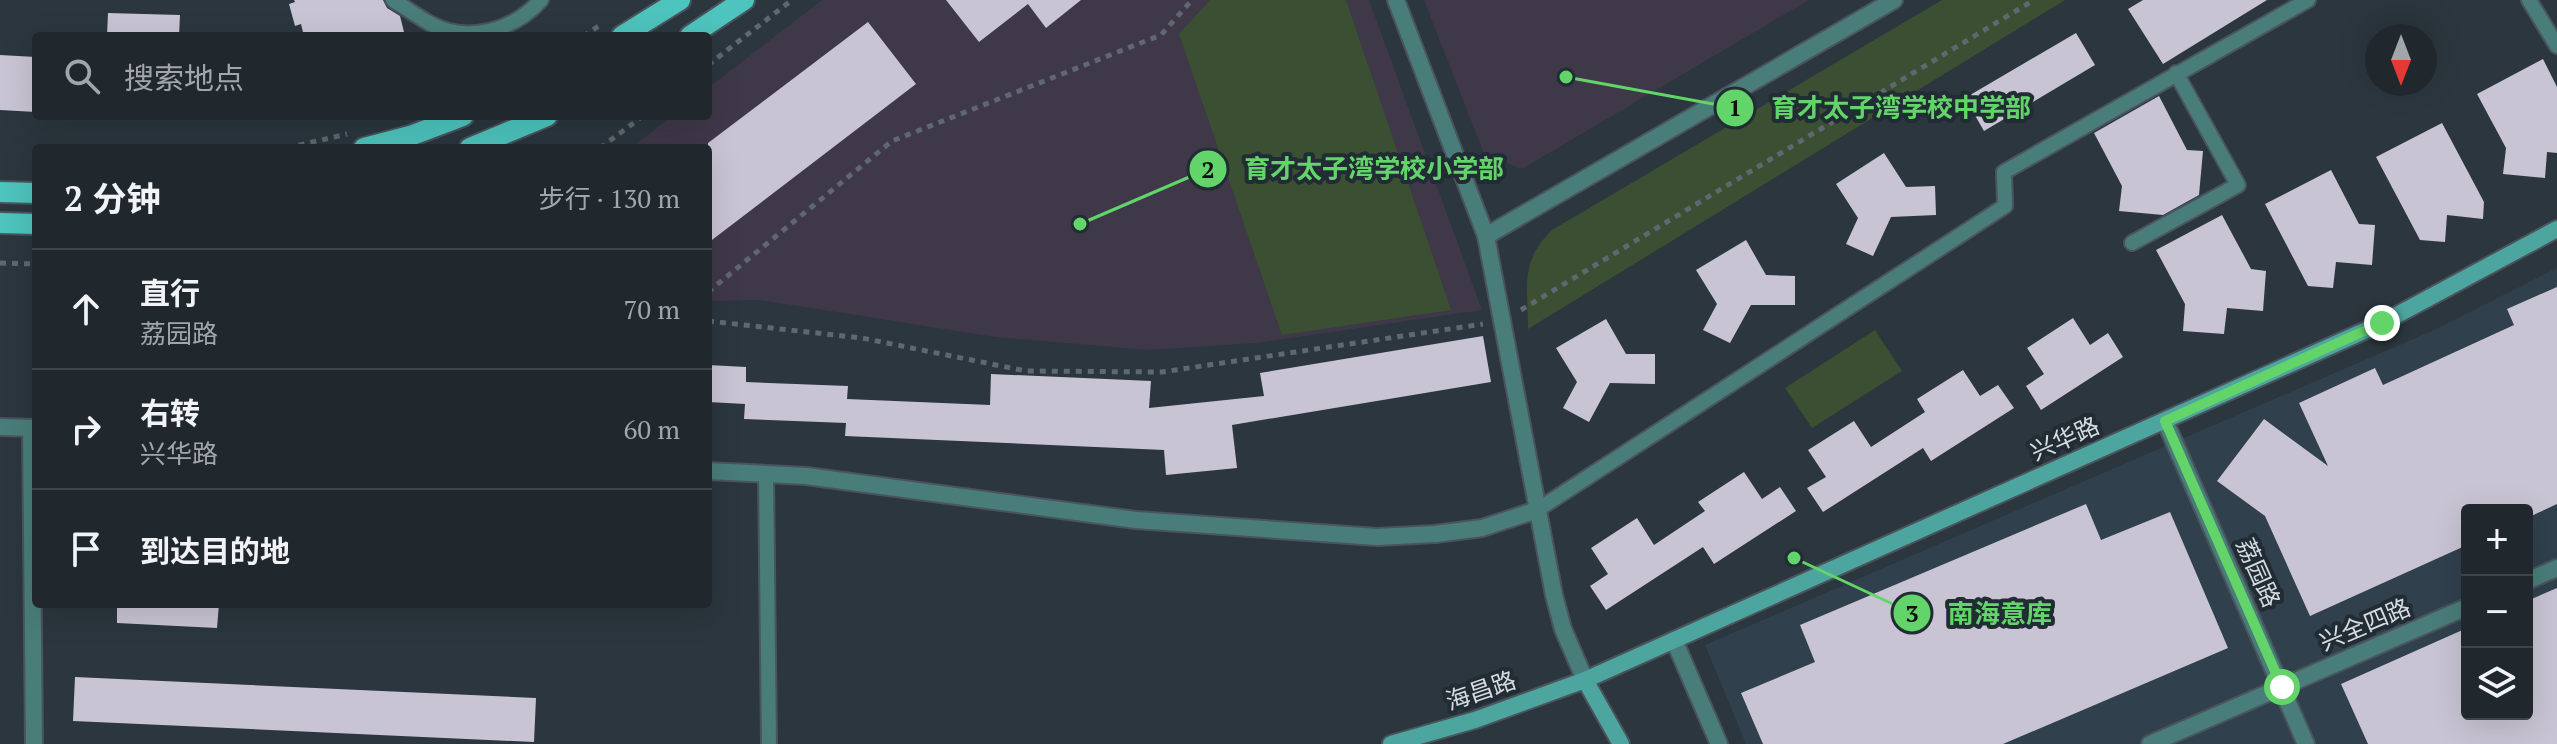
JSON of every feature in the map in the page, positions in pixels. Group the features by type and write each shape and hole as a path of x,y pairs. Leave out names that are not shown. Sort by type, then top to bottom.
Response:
{"main road":[{"path":"628,32 680,0"},
{"path":"696,32 744,0"},
{"path":"379,144 452,120"},
{"path":"480,144 537,120"},
{"path":"0,192 32,193"},
{"path":"0,223 32,224"}],"street":[{"path":"1396,0 1486,236 1537,510 1563,629 1585,680 1621,744"},
{"path":"1486,236 1894,0"},
{"name":"兴华路","path":"1585,680 2382,323 2557,229"},
{"name":"荔园路","path":"2165,421 2306,744"},
{"path":"0,427 32,428"},
{"path":"712,471 806,476 1136,520 1377,537 1482,528 1537,510"},
{"path":"2533,578 2557,568"},
{"path":"34,608 34,744"},
{"name":"兴全四路","path":"2150,744 2461,610"},
{"path":"1674,640 1719,744"},
{"name":"海昌路","path":"1391,744 1475,720 1585,680"}],"lane":[{"path":"393,0 434,26 457,32"},
{"path":"487,32 516,30 541,0"},
{"path":"1537,510 2005,206 2004,172 2308,0"},
{"path":"2529,0 2557,46"},
{"path":"2132,243 2238,185 2176,73"},
{"path":"766,474 769,744"}],"path":[{"path":"712,62 792,0"},
{"path":"712,289 892,141 1161,35 1192,0"},
{"path":"712,321 862,338 1026,371 1162,372 1503,321 2034,0"},
{"path":"605,144 638,120"},
{"path":"0,263 32,264"}],"shaded area":[{"path":"822,0 1369,0 1482,310 1256,343 1149,350 995,337 761,300 712,301 712,144 636,144 667,120 712,120 712,85"},
{"path":"1424,0 1809,0 1522,169 1484,154"},
{"path":"2557,268 2557,744 1746,744 1705,645 2434,330"}],"green space":[{"path":"1210,0 1346,0 1451,310 1282,335 1179,34"},
{"path":"1942,0 2065,0 1528,329 1530,265 1534,253 1552,230"},
{"path":"1875,330 1902,371 1812,428 1785,388"}],"building":[{"path":"383,0 387,8 400,16 404,32 303,32 301,24 295,26 289,4"},
{"path":"946,0 1081,0 1046,28 1028,4 979,42"},
{"path":"2143,0 2267,0 2163,64 2128,9"},
{"path":"108,13 180,15 179,32 107,32"},
{"path":"868,22 916,84 712,240 712,144 708,143"},
{"path":"2076,33 2095,65 1984,131 1965,98"},
{"path":"0,55 32,57 32,112 0,110"},
{"path":"2543,59 2557,87 2557,153 2547,152 2545,178 2503,174 2506,148 2477,94"},
{"path":"2159,96 2187,150 2203,151 2199,195 2163,215 2119,211 2122,186 2094,133"},
{"path":"2442,123 2484,202 2483,219 2447,215 2445,242 2420,240 2376,157"},
{"path":"1884,153 1906,187 1935,186 1936,215 1891,217 1873,256 1846,244 1858,218 1836,184"},
{"path":"2331,170 2359,224 2375,225 2372,265 2336,262 2333,288 2308,286 2265,204"},
{"path":"2222,215 2251,269 2266,271 2263,311 2227,308 2224,334 2183,331 2185,304 2156,250"},
{"path":"1746,240 1766,275 1795,276 1795,305 1751,305 1730,343 1703,330 1717,304 1696,270"},
{"path":"2557,287 2557,504 2533,515 2533,504 2461,504 2461,548 2310,616 2265,516 2217,481 2264,419 2328,466 2299,403 2375,368 2383,385 2514,325 2507,309"},
{"path":"2073,318 2090,345 2108,333 2123,357 2041,410 2026,386 2044,374 2027,348"},
{"path":"1606,319 1626,354 1655,354 1655,384 1610,383 1589,422 1563,408 1577,382 1556,348"},
{"path":"1483,336 1491,382 1232,425 1237,468 1166,475 1164,450 845,436 846,423 744,419 745,404 712,402 712,365 746,367 746,382 848,386 847,399 990,405 991,374 1151,381 1149,408 1264,396 1260,373"},
{"path":"1963,370 1980,396 1998,385 2014,408 1931,461 1923,448 1823,512 1807,488 1826,477 1808,450 1854,421 1871,447 1925,412 1917,399"},
{"path":"1744,472 1762,499 1780,487 1796,511 1714,564 1703,547 1606,610 1590,586 1608,574 1591,548 1637,518 1654,545 1705,511 1698,502"},
{"path":"2086,504 2101,540 2170,512 2228,648 2003,744 1763,744 1741,693 1815,662 1800,625"},
{"path":"2557,588 2557,744 2368,744 2341,684 2461,631 2461,720 2533,720 2533,598"},
{"path":"117,608 219,608 217,628 117,623"},
{"path":"75,677 536,698 534,742 73,721"}],"place":[{"name":"育才太子湾学校中学部","path":"1566,77"},
{"name":"育才太子湾学校小学部","path":"1080,224"},
{"name":"南海意库","path":"1794,558"}],"route":[{"path":"2282,687 2165,421 2382,323"}]}
